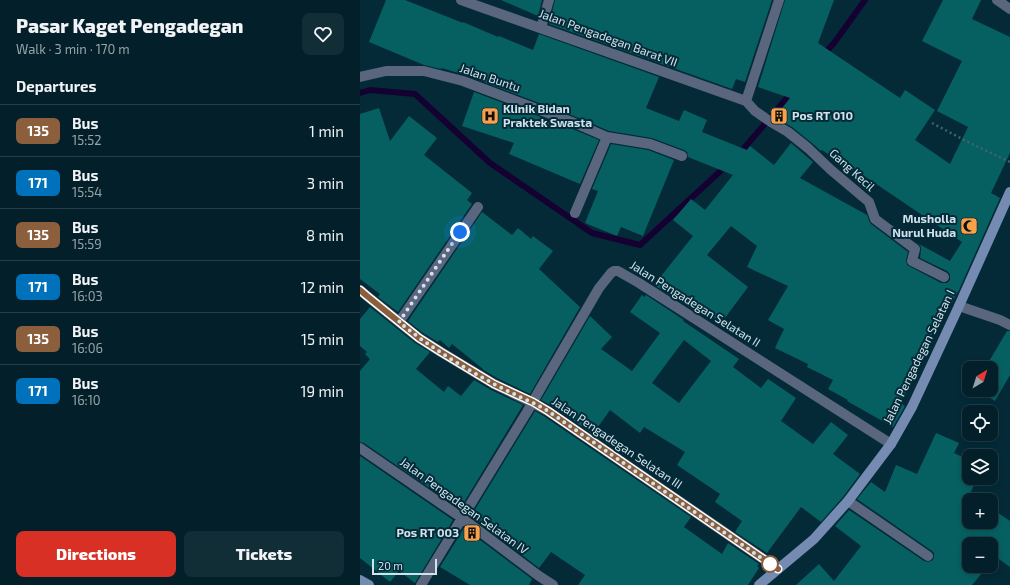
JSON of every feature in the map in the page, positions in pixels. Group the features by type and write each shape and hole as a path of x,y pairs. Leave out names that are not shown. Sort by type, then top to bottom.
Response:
{"street":[{"name":"Jalan Pengadegan Barat VII","path":"461,0 746,101"},
{"path":"541,28 549,0"},
{"path":"746,101 777,0"},
{"path":"997,0 1010,9"},
{"name":"Jalan Buntu","path":"360,77 386,71 424,71 463,81 570,121 607,137 650,144 682,156"},
{"name":"Gang Kecil","path":"746,101 755,111 788,132 808,148 831,170 869,202 876,219 915,249 912,261 944,277"},
{"path":"575,213 607,137"},
{"name":"Jalan Pengadegan Selatan I","path":"759,585 814,539 848,501 891,444 912,407 1010,192"},
{"path":"399,322 478,207"},
{"name":"Jalan Pengadegan Selatan II","path":"421,585 533,402 599,288 611,273 616,270 639,283 891,444"},
{"name":"Jalan Pengadegan Selatan III","path":"360,290 419,338 494,384 533,402 555,416 778,569"},
{"path":"959,306 1010,325"},
{"name":"Jalan Pengadegan Selatan IV","path":"360,448 462,518 553,585"},
{"path":"848,501 928,556"},
{"path":"360,580 369,585"}],"path":[{"path":"932,123 1010,162"}],"building":[{"path":"386,0 405,0 533,50 539,34 659,77 646,108 679,121 684,110 707,120 702,132 747,150 750,146 774,165 791,143 813,162 800,178 867,215 871,224 908,252 906,260 907,265 941,283 947,283 950,280 950,274 947,271 920,258 921,247 919,244 950,261 962,242 854,169 853,171 822,150 821,151 792,127 775,117 790,98 758,87 785,0 834,0 818,43 900,98 905,90 935,110 915,140 950,164 968,127 937,111 962,61 922,41 943,0 981,0 972,19 1010,37 1010,153 991,193 1000,198 959,290 945,315 943,314 921,356 924,357 905,390 907,390 900,403 905,406 893,427 828,389 833,380 807,367 808,364 775,348 784,329 768,320 788,286 747,267 757,246 731,226 707,255 748,287 722,322 692,307 691,308 654,285 693,236 673,220 691,199 705,210 733,175 688,157 687,152 684,150 652,138 609,131 579,118 465,75 442,68 424,65 369,42"},
{"path":"501,0 542,0 538,16"},
{"path":"555,0 772,0 745,82 736,79 732,89 549,24"},
{"path":"474,92 599,140 580,184 509,154 514,143 462,126"},
{"path":"379,108 390,141 409,116 437,138 424,155 472,193 467,200 472,204 398,312 378,297 380,294 360,279 360,114"},
{"path":"611,144 648,150 674,160 643,236 621,227 617,236 585,223 598,191 592,189"},
{"path":"482,212 512,235 518,228 531,239 533,236 553,251 539,269 580,307 530,394 497,378 482,369 452,344 449,348 440,340 438,342 423,333 408,321"},
{"path":"642,295 644,297 646,295 739,359 733,367 761,388 768,379 796,398 781,421 813,444 831,422 848,435 833,454 860,474 843,497 821,522 801,507 767,553 735,532 742,521 715,502 720,494 677,465 685,452 644,427 640,433 610,410 593,434 541,400 590,316 612,337 601,349 632,371 660,333 630,312","holes":["684,340 711,361 679,403 652,383"]},
{"path":"370,307 415,343 430,352 416,369 444,392 448,386 461,396 474,380 523,405 460,509 364,443 360,442 360,371 370,359 365,354 367,352 360,346 360,319"},
{"path":"1007,331 1010,331 1010,375 998,396 998,361 989,361"},
{"path":"988,397 997,397 995,401"},
{"path":"535,411 691,517 684,527 722,554 728,543 759,564 757,566 759,568 748,585 578,585 585,575 551,552 539,568 471,516"},
{"path":"936,433 959,443 954,453 962,457 962,485 974,485 970,493 962,493 962,529 998,529 998,513 1010,521 1010,567 998,558 998,537 962,537 962,573 982,573 972,585 796,585 819,564 834,581 861,546 835,526 849,510 924,561 928,562 933,560 934,553 932,551 857,499 871,482 885,492 896,465 917,474"},
{"path":"360,456 453,520 415,583 399,571 390,582 360,558"},
{"path":"464,528 532,579 529,585 470,585 440,567"}],"waterway":[{"path":"823,55 834,43 865,0"},
{"path":"360,93 370,90 415,94 490,163 592,233 640,245 726,166"},
{"path":"739,154 793,91"}],"bus line":[{"name":"135","path":"360,290 419,338 494,384 533,402 548,411 778,569"}],"place":[{"name":"Klinik Bidan Praktek Swasta","path":"490,116"},
{"name":"Pos RT 010","path":"779,116"},
{"name":"Musholla Nurul Huda","path":"969,226"},
{"name":"Pos RT 003","path":"472,533"}],"route":[{"path":"460,232 399,322 419,338 494,384 533,402 548,411 770,564"}]}
